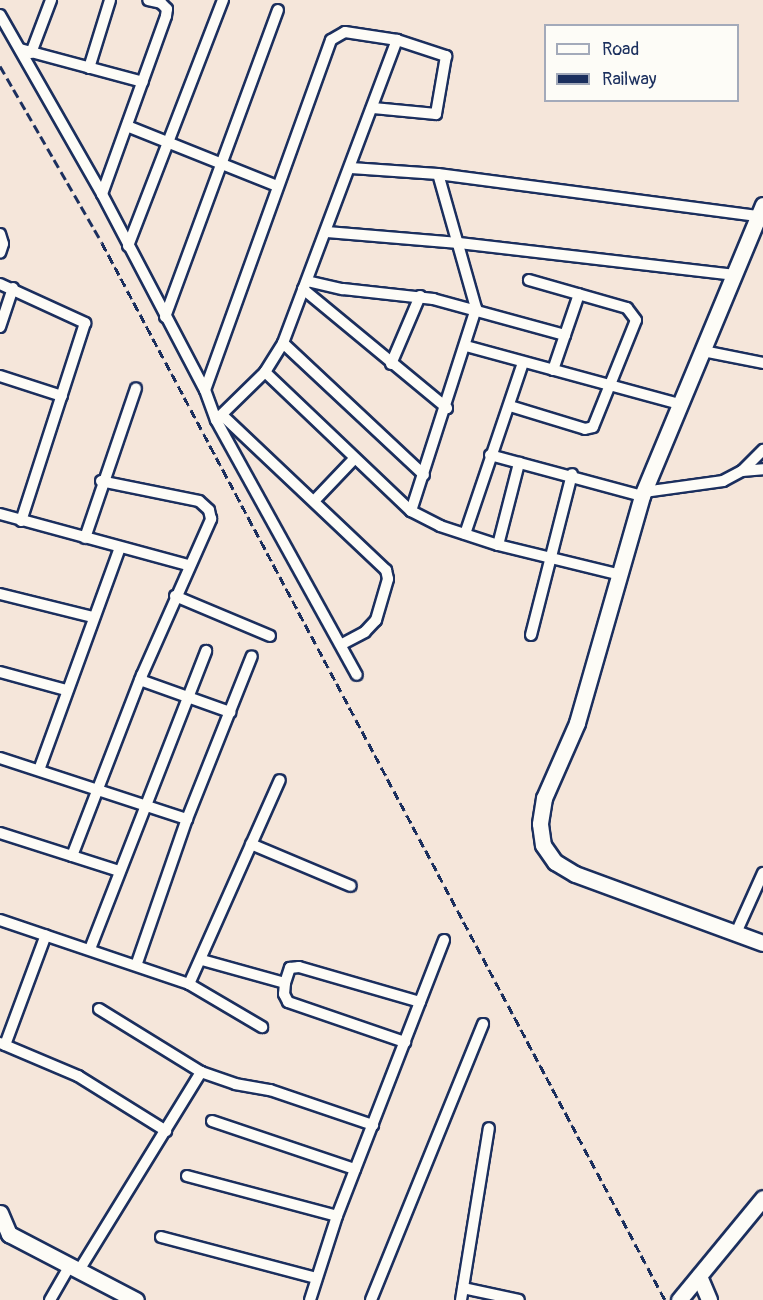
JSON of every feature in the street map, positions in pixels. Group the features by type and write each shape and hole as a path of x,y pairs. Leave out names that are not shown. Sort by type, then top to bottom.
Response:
{"main road":[{"path":"760,210 643,494 577,723 544,798 540,824 543,845 555,862 575,874 763,943"},
{"path":"679,1300 763,1198"},
{"path":"0,1213 9,1234 121,1298 136,1300"},
{"path":"699,1276 709,1300"}],"street":[{"path":"31,52 51,0"},
{"path":"89,68 110,0"},
{"path":"102,194 167,9 148,0"},
{"path":"128,246 223,0"},
{"path":"165,316 278,10"},
{"path":"0,15 102,194 357,675"},
{"path":"205,390 277,186 332,40 338,33 345,32 397,40 446,56 436,114 373,108"},
{"path":"219,418 265,372 283,343 327,232 397,40"},
{"path":"20,50 143,82"},
{"path":"127,126 277,186"},
{"path":"351,168 438,174 760,210"},
{"path":"411,511 447,408 476,308 438,174"},
{"path":"327,232 459,243 735,275"},
{"path":"0,234 3,244 0,253"},
{"path":"510,406 590,429 636,320 634,313 529,280"},
{"path":"0,284 85,323 21,521"},
{"path":"305,285 420,296 476,308 565,335"},
{"path":"305,285 391,364 447,408"},
{"path":"0,327 13,288"},
{"path":"553,370 579,294"},
{"path":"391,364 420,296"},
{"path":"283,343 424,475"},
{"path":"466,346 680,404"},
{"path":"703,351 763,363"},
{"path":"465,534 523,363"},
{"path":"265,372 411,511 498,545 621,575"},
{"path":"0,376 62,396"},
{"path":"85,538 101,481 136,388"},
{"path":"219,418 314,501 386,570 388,579 372,626 342,644"},
{"path":"490,455 572,474 643,494 723,481 742,471 763,450"},
{"path":"314,501 355,458"},
{"path":"498,545 519,463"},
{"path":"742,471 763,469"},
{"path":"531,635 548,556 572,474"},
{"path":"72,856 140,680 188,565 211,519 209,510 199,501 182,495 101,481"},
{"path":"0,514 188,565"},
{"path":"39,770 66,690 120,548"},
{"path":"0,594 93,617"},
{"path":"175,596 270,636"},
{"path":"90,948 206,651"},
{"path":"136,963 187,819 252,656"},
{"path":"0,672 66,690"},
{"path":"140,680 230,712"},
{"path":"0,758 98,788 187,819"},
{"path":"189,984 202,960 280,780"},
{"path":"0,833 119,871"},
{"path":"251,844 351,886"},
{"path":"736,933 763,873"},
{"path":"0,920 136,963 189,984 262,1027"},
{"path":"46,935 2,1044 78,1076 166,1131"},
{"path":"310,1300 337,1216 444,940"},
{"path":"202,960 285,983"},
{"path":"405,1041 288,1002 284,994 290,968 299,967 420,1002"},
{"path":"99,1009 201,1072 235,1084 270,1090 373,1125"},
{"path":"371,1300 483,1024"},
{"path":"50,1300 74,1270 166,1131 201,1072"},
{"path":"212,1121 355,1169"},
{"path":"461,1300 489,1128"},
{"path":"188,1176 337,1216"},
{"path":"162,1237 316,1278"},
{"path":"463,1288 519,1300"}],"railway":[{"path":"0,66 102,243 665,1300"}]}
